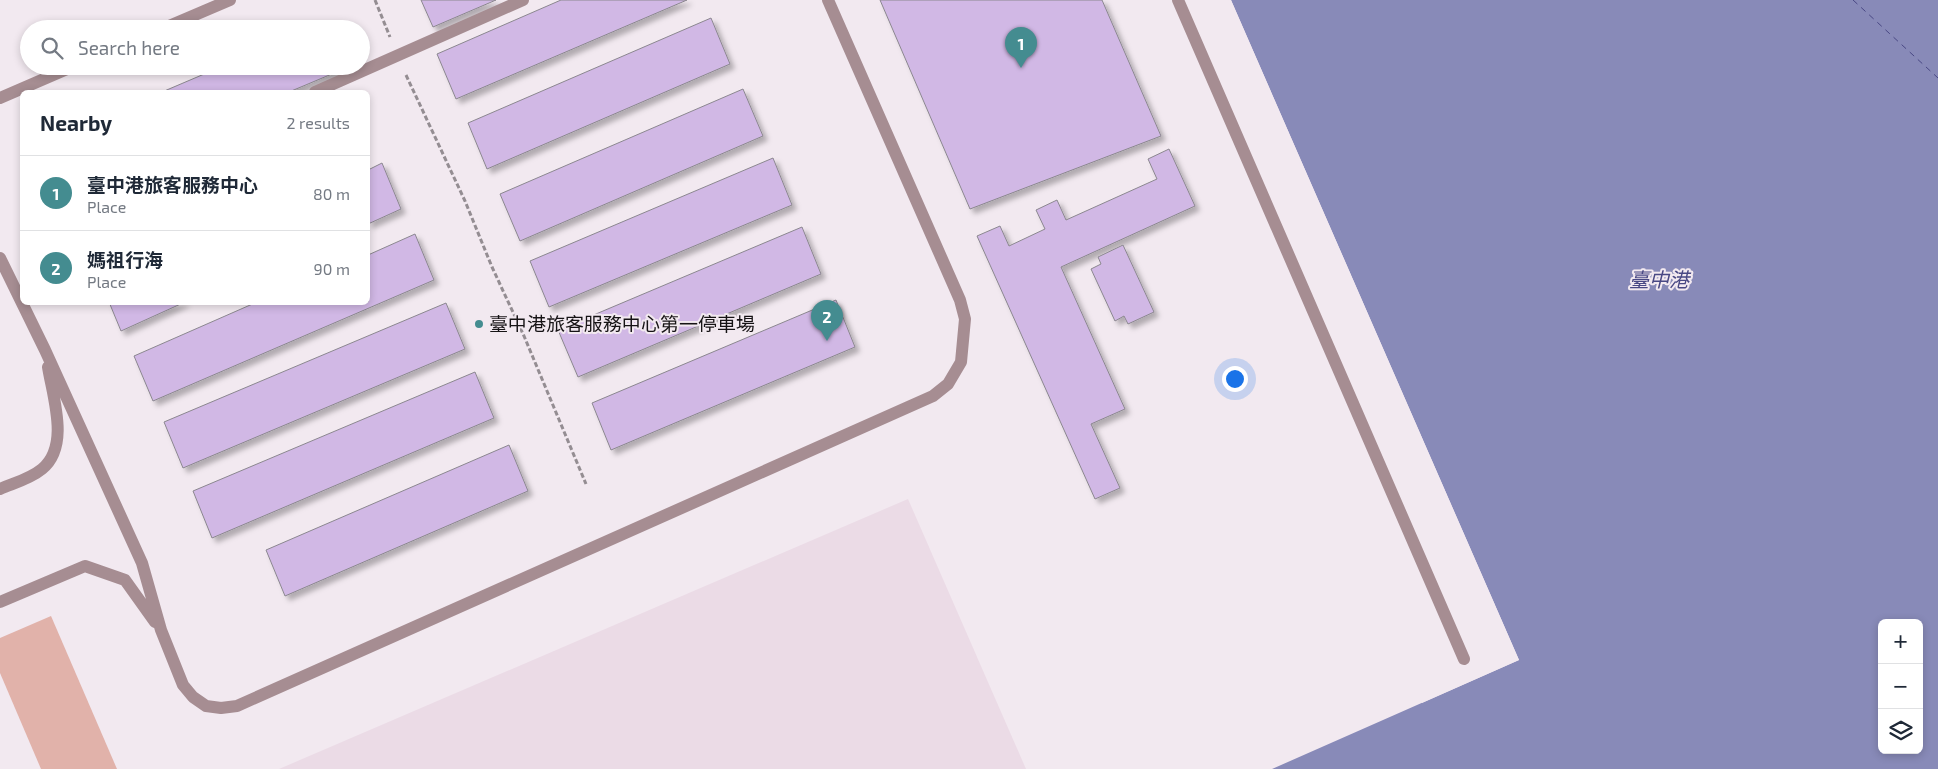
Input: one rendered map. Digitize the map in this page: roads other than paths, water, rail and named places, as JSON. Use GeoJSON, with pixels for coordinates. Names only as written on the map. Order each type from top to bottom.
{"type":"FeatureCollection","features":[{"type":"Feature","properties":{"kind":"lane"},"geometry":{"type":"LineString","coordinates":[[183,20],[230,0]]}},
{"type":"Feature","properties":{"kind":"lane"},"geometry":{"type":"LineString","coordinates":[[370,68],[523,0]]}},
{"type":"Feature","properties":{"kind":"lane"},"geometry":{"type":"LineString","coordinates":[[23,305],[142,563],[161,630],[182,685],[193,697],[206,706],[221,708],[237,706],[933,396],[948,384],[962,362],[965,319],[960,300],[828,0]]}},
{"type":"Feature","properties":{"kind":"lane"},"geometry":{"type":"LineString","coordinates":[[1178,0],[1464,659]]}},
{"type":"Feature","properties":{"kind":"lane"},"geometry":{"type":"LineString","coordinates":[[0,98],[53,75]]}},
{"type":"Feature","properties":{"kind":"lane"},"geometry":{"type":"LineString","coordinates":[[320,90],[354,75]]}},
{"type":"Feature","properties":{"kind":"lane"},"geometry":{"type":"LineString","coordinates":[[0,258],[20,299]]}},
{"type":"Feature","properties":{"kind":"lane"},"geometry":{"type":"LineString","coordinates":[[0,489],[34,475],[50,460],[56,448],[59,434],[45,350]]}},
{"type":"Feature","properties":{"kind":"lane"},"geometry":{"type":"LineString","coordinates":[[0,602],[86,566],[125,580],[161,630]]}},
{"type":"Feature","properties":{"kind":"water","name":"臺中港"},"geometry":{"type":"Polygon","coordinates":[[[1231,0],[1938,0],[1938,769],[1272,769],[1519,660],[1231,0]]]}},
{"type":"Feature","properties":{"kind":"place","name":"臺中港旅客服務中心"},"geometry":{"type":"Point","coordinates":[1021,68]}},
{"type":"Feature","properties":{"kind":"place","name":"臺中港旅客服務中心第一停車場"},"geometry":{"type":"Point","coordinates":[479,324]}},
{"type":"Feature","properties":{"kind":"place","name":"媽祖行海"},"geometry":{"type":"Point","coordinates":[827,341]}}]}
